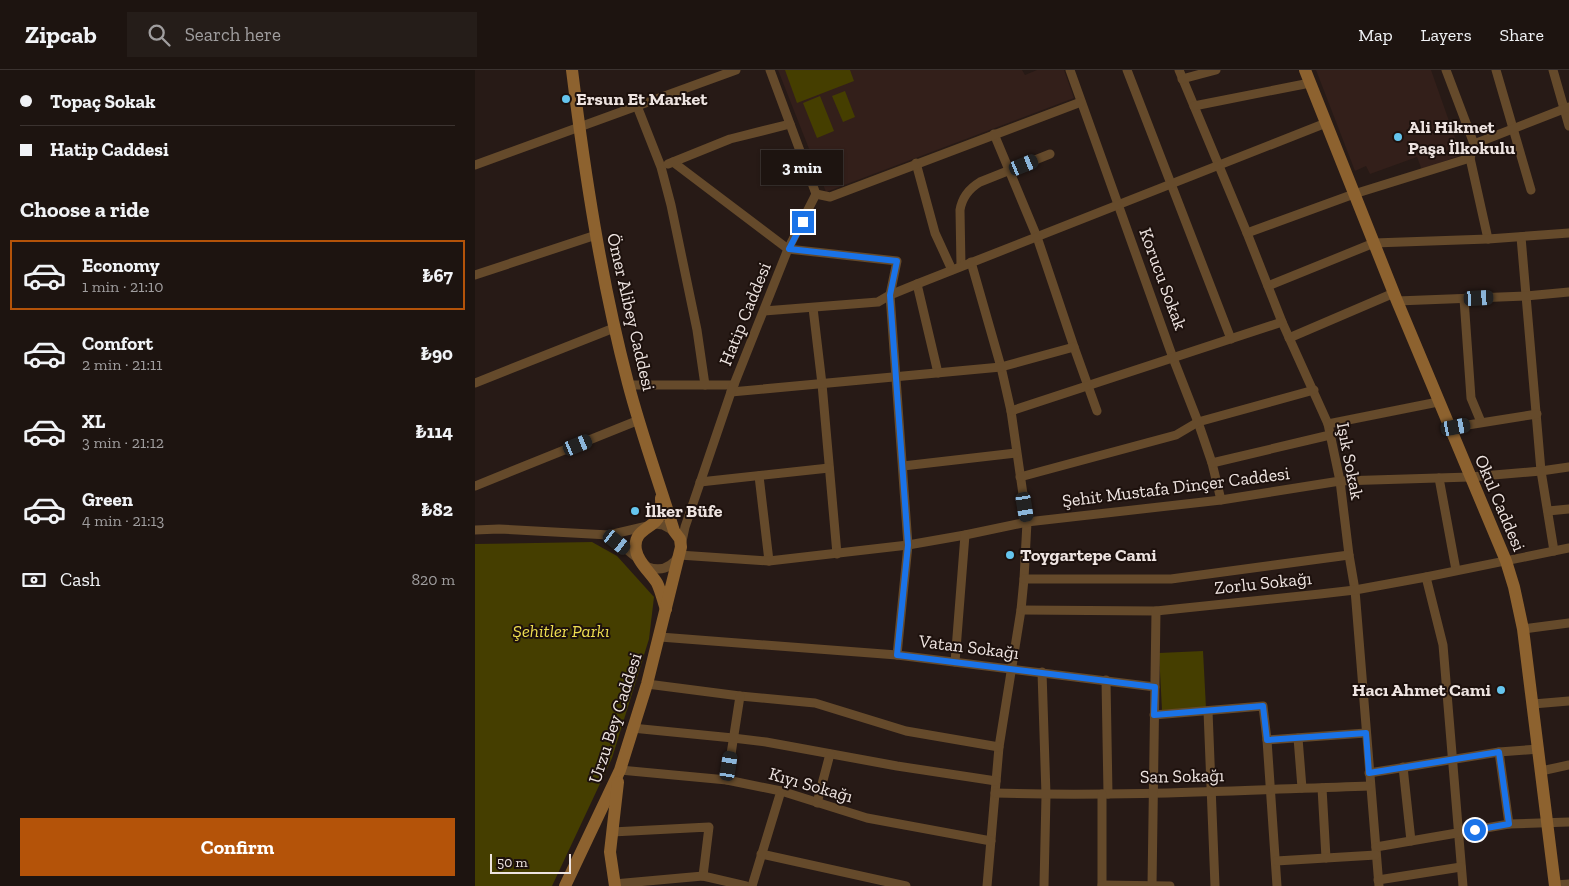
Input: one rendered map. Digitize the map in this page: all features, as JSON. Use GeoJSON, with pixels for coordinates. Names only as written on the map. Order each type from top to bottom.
{"type":"FeatureCollection","features":[{"type":"Feature","properties":{"kind":"main road","name":"Ömer Alibey Caddesi"},"geometry":{"type":"LineString","coordinates":[[572,70],[595,235],[615,328],[628,385],[674,531],[679,540],[680,551]]}},
{"type":"Feature","properties":{"kind":"main road","name":"Okul Caddesi"},"geometry":{"type":"LineString","coordinates":[[1305,70],[1395,297],[1506,561],[1514,587],[1523,629],[1555,885]]}},
{"type":"Feature","properties":{"kind":"main road"},"geometry":{"type":"LineString","coordinates":[[661,489],[661,513],[657,520],[638,536],[635,550],[637,557],[657,584],[666,609]]}},
{"type":"Feature","properties":{"kind":"main road","name":"Urzu Bey Caddesi"},"geometry":{"type":"LineString","coordinates":[[565,886],[620,770],[660,637],[680,551]]}},
{"type":"Feature","properties":{"kind":"main road"},"geometry":{"type":"LineString","coordinates":[[615,885],[610,852],[620,770]]}},
{"type":"Feature","properties":{"kind":"street"},"geometry":{"type":"LineString","coordinates":[[475,165],[736,70]]}},
{"type":"Feature","properties":{"kind":"street"},"geometry":{"type":"LineString","coordinates":[[770,70],[816,194],[829,197],[1081,102]]}},
{"type":"Feature","properties":{"kind":"street","name":"Korucu Sokak"},"geometry":{"type":"LineString","coordinates":[[1070,70],[1173,358],[1198,422],[1212,463],[1221,500]]}},
{"type":"Feature","properties":{"kind":"street"},"geometry":{"type":"LineString","coordinates":[[1127,70],[1231,339]]}},
{"type":"Feature","properties":{"kind":"street"},"geometry":{"type":"LineString","coordinates":[[1180,74],[1216,70]]}},
{"type":"Feature","properties":{"kind":"street"},"geometry":{"type":"LineString","coordinates":[[1446,70],[1474,144],[1470,158],[1488,239]]}},
{"type":"Feature","properties":{"kind":"street"},"geometry":{"type":"LineString","coordinates":[[1496,70],[1531,190]]}},
{"type":"Feature","properties":{"kind":"street"},"geometry":{"type":"LineString","coordinates":[[1553,70],[1567,108],[1569,126]]}},
{"type":"Feature","properties":{"kind":"street","name":"Işık Sokak"},"geometry":{"type":"LineString","coordinates":[[1180,74],[1282,322],[1328,424],[1339,481],[1355,590],[1379,883]]}},
{"type":"Feature","properties":{"kind":"street"},"geometry":{"type":"LineString","coordinates":[[1193,106],[1310,83]]}},
{"type":"Feature","properties":{"kind":"street"},"geometry":{"type":"LineString","coordinates":[[637,106],[661,167],[671,205],[697,330],[705,385]]}},
{"type":"Feature","properties":{"kind":"street"},"geometry":{"type":"LineString","coordinates":[[1474,144],[1567,108]]}},
{"type":"Feature","properties":{"kind":"street"},"geometry":{"type":"LineString","coordinates":[[764,311],[878,302],[890,295],[971,262],[1326,123]]}},
{"type":"Feature","properties":{"kind":"street"},"geometry":{"type":"LineString","coordinates":[[661,167],[730,139],[790,124]]}},
{"type":"Feature","properties":{"kind":"street"},"geometry":{"type":"LineString","coordinates":[[994,134],[1037,237],[1097,411]]}},
{"type":"Feature","properties":{"kind":"street"},"geometry":{"type":"LineString","coordinates":[[961,266],[960,215],[963,202],[970,190],[977,184],[1051,154]]}},
{"type":"Feature","properties":{"kind":"street"},"geometry":{"type":"LineString","coordinates":[[1247,233],[1354,194],[1470,158]]}},
{"type":"Feature","properties":{"kind":"street"},"geometry":{"type":"LineString","coordinates":[[673,162],[789,249],[897,261],[890,295],[908,545],[897,655]]}},
{"type":"Feature","properties":{"kind":"street"},"geometry":{"type":"LineString","coordinates":[[916,163],[935,233],[951,270]]}},
{"type":"Feature","properties":{"kind":"street","name":"Hatip Caddesi"},"geometry":{"type":"LineString","coordinates":[[680,551],[685,527],[733,388],[789,249],[816,194]]}},
{"type":"Feature","properties":{"kind":"street"},"geometry":{"type":"LineString","coordinates":[[1268,286],[1374,243],[1488,239],[1569,233]]}},
{"type":"Feature","properties":{"kind":"street"},"geometry":{"type":"LineString","coordinates":[[475,275],[595,235]]}},
{"type":"Feature","properties":{"kind":"street"},"geometry":{"type":"LineString","coordinates":[[1521,237],[1541,471],[1554,551]]}},
{"type":"Feature","properties":{"kind":"street"},"geometry":{"type":"LineString","coordinates":[[971,262],[1001,367],[1011,411],[1027,522],[1021,610],[999,747],[987,886]]}},
{"type":"Feature","properties":{"kind":"street"},"geometry":{"type":"LineString","coordinates":[[917,284],[938,373]]}},
{"type":"Feature","properties":{"kind":"street"},"geometry":{"type":"LineString","coordinates":[[1289,338],[1395,297],[1464,299],[1569,292]]}},
{"type":"Feature","properties":{"kind":"street"},"geometry":{"type":"LineString","coordinates":[[1464,299],[1471,398],[1481,422]]}},
{"type":"Feature","properties":{"kind":"street"},"geometry":{"type":"LineString","coordinates":[[813,308],[822,384],[837,554]]}},
{"type":"Feature","properties":{"kind":"street"},"geometry":{"type":"LineString","coordinates":[[1011,411],[1282,322]]}},
{"type":"Feature","properties":{"kind":"street"},"geometry":{"type":"LineString","coordinates":[[475,383],[615,328]]}},
{"type":"Feature","properties":{"kind":"street"},"geometry":{"type":"LineString","coordinates":[[628,385],[705,385],[733,388],[822,384],[1001,367],[1074,347]]}},
{"type":"Feature","properties":{"kind":"street"},"geometry":{"type":"LineString","coordinates":[[1020,477],[1176,435],[1198,422],[1314,390]]}},
{"type":"Feature","properties":{"kind":"street"},"geometry":{"type":"LineString","coordinates":[[1328,424],[1439,402]]}},
{"type":"Feature","properties":{"kind":"street"},"geometry":{"type":"LineString","coordinates":[[1449,428],[1537,414]]}},
{"type":"Feature","properties":{"kind":"street"},"geometry":{"type":"LineString","coordinates":[[475,486],[639,420]]}},
{"type":"Feature","properties":{"kind":"street"},"geometry":{"type":"LineString","coordinates":[[1212,463],[1330,435]]}},
{"type":"Feature","properties":{"kind":"street"},"geometry":{"type":"LineString","coordinates":[[903,466],[1017,453]]}},
{"type":"Feature","properties":{"kind":"street","name":"Şehit Mustafa Dinçer Caddesi"},"geometry":{"type":"LineString","coordinates":[[680,551],[769,561],[908,545],[965,536],[1027,522],[1221,500],[1339,481],[1470,477],[1569,467]]}},
{"type":"Feature","properties":{"kind":"street"},"geometry":{"type":"LineString","coordinates":[[700,482],[829,468]]}},
{"type":"Feature","properties":{"kind":"street"},"geometry":{"type":"LineString","coordinates":[[759,476],[769,561]]}},
{"type":"Feature","properties":{"kind":"street"},"geometry":{"type":"LineString","coordinates":[[1439,478],[1456,570]]}},
{"type":"Feature","properties":{"kind":"street"},"geometry":{"type":"LineString","coordinates":[[1548,512],[1569,509]]}},
{"type":"Feature","properties":{"kind":"street"},"geometry":{"type":"LineString","coordinates":[[475,530],[499,529],[609,535],[656,524],[663,525],[674,531]]}},
{"type":"Feature","properties":{"kind":"street"},"geometry":{"type":"LineString","coordinates":[[609,535],[647,567],[654,569],[662,569],[669,566],[675,561],[680,551]]}},
{"type":"Feature","properties":{"kind":"street"},"geometry":{"type":"LineString","coordinates":[[955,662],[965,536]]}},
{"type":"Feature","properties":{"kind":"street","name":"Zorlu Sokağı"},"geometry":{"type":"LineString","coordinates":[[1021,610],[1156,611],[1355,590],[1569,548]]}},
{"type":"Feature","properties":{"kind":"street"},"geometry":{"type":"LineString","coordinates":[[1024,579],[1171,579],[1349,555]]}},
{"type":"Feature","properties":{"kind":"street"},"geometry":{"type":"LineString","coordinates":[[1426,577],[1443,645],[1457,833],[1463,886]]}},
{"type":"Feature","properties":{"kind":"street"},"geometry":{"type":"LineString","coordinates":[[1152,886],[1156,611]]}},
{"type":"Feature","properties":{"kind":"street"},"geometry":{"type":"LineString","coordinates":[[1523,629],[1569,623]]}},
{"type":"Feature","properties":{"kind":"street","name":"Vatan Sokağı"},"geometry":{"type":"LineString","coordinates":[[660,637],[897,655],[1155,687]]}},
{"type":"Feature","properties":{"kind":"street"},"geometry":{"type":"LineString","coordinates":[[1042,672],[1046,795],[1044,886]]}},
{"type":"Feature","properties":{"kind":"street"},"geometry":{"type":"LineString","coordinates":[[1106,680],[1102,886],[1170,886]]}},
{"type":"Feature","properties":{"kind":"street"},"geometry":{"type":"LineString","coordinates":[[647,684],[815,703],[906,731],[999,747]]}},
{"type":"Feature","properties":{"kind":"street"},"geometry":{"type":"LineString","coordinates":[[727,780],[740,696]]}},
{"type":"Feature","properties":{"kind":"street"},"geometry":{"type":"LineString","coordinates":[[1533,704],[1569,701]]}},
{"type":"Feature","properties":{"kind":"street"},"geometry":{"type":"LineString","coordinates":[[1154,715],[1263,706],[1277,886]]}},
{"type":"Feature","properties":{"kind":"street"},"geometry":{"type":"LineString","coordinates":[[1208,711],[1215,886]]}},
{"type":"Feature","properties":{"kind":"street"},"geometry":{"type":"LineString","coordinates":[[632,728],[733,738],[996,781]]}},
{"type":"Feature","properties":{"kind":"street"},"geometry":{"type":"LineString","coordinates":[[1267,740],[1366,733]]}},
{"type":"Feature","properties":{"kind":"street"},"geometry":{"type":"LineString","coordinates":[[1298,738],[1302,788]]}},
{"type":"Feature","properties":{"kind":"street"},"geometry":{"type":"LineString","coordinates":[[1369,773],[1499,752],[1539,749]]}},
{"type":"Feature","properties":{"kind":"street"},"geometry":{"type":"LineString","coordinates":[[1499,752],[1509,824]]}},
{"type":"Feature","properties":{"kind":"street"},"geometry":{"type":"LineString","coordinates":[[817,803],[830,754]]}},
{"type":"Feature","properties":{"kind":"street"},"geometry":{"type":"LineString","coordinates":[[1541,771],[1569,765]]}},
{"type":"Feature","properties":{"kind":"street"},"geometry":{"type":"LineString","coordinates":[[1403,767],[1411,842]]}},
{"type":"Feature","properties":{"kind":"street","name":"Kıyı Sokağı"},"geometry":{"type":"LineString","coordinates":[[620,770],[727,780],[781,791],[867,818],[991,841]]}},
{"type":"Feature","properties":{"kind":"street","name":"San Sokağı"},"geometry":{"type":"LineString","coordinates":[[995,793],[1046,795],[1105,794],[1370,786]]}},
{"type":"Feature","properties":{"kind":"street"},"geometry":{"type":"LineString","coordinates":[[1322,788],[1326,858]]}},
{"type":"Feature","properties":{"kind":"street"},"geometry":{"type":"LineString","coordinates":[[752,886],[781,791]]}},
{"type":"Feature","properties":{"kind":"street"},"geometry":{"type":"LineString","coordinates":[[1276,861],[1326,858],[1376,851],[1411,842],[1509,824],[1569,822]]}},
{"type":"Feature","properties":{"kind":"street"},"geometry":{"type":"LineString","coordinates":[[612,832],[709,827],[703,876]]}},
{"type":"Feature","properties":{"kind":"street"},"geometry":{"type":"LineString","coordinates":[[761,854],[906,886]]}},
{"type":"Feature","properties":{"kind":"street"},"geometry":{"type":"LineString","coordinates":[[1379,883],[1461,867]]}},
{"type":"Feature","properties":{"kind":"street"},"geometry":{"type":"LineString","coordinates":[[615,885],[703,876],[746,886]]}},
{"type":"Feature","properties":{"kind":"street"},"geometry":{"type":"LineString","coordinates":[[1555,885],[1569,884]]}},
{"type":"Feature","properties":{"kind":"shaded area"},"geometry":{"type":"Polygon","coordinates":[[[778,70],[1022,70],[1025,75],[1037,70],[1064,70],[1074,98],[826,192],[778,70]]]}},
{"type":"Feature","properties":{"kind":"shaded area","name":"Ali Hikmet Paşa İlkokulu"},"geometry":{"type":"Polygon","coordinates":[[[1316,70],[1431,70],[1461,155],[1422,170],[1417,157],[1370,174],[1366,166],[1355,171],[1316,70]]]}},
{"type":"Feature","properties":{"kind":"green space"},"geometry":{"type":"Polygon","coordinates":[[[785,70],[850,70],[854,81],[797,103],[785,70]]]}},
{"type":"Feature","properties":{"kind":"green space"},"geometry":{"type":"Polygon","coordinates":[[[845,91],[855,117],[843,122],[832,96],[845,91]]]}},
{"type":"Feature","properties":{"kind":"green space"},"geometry":{"type":"Polygon","coordinates":[[[820,96],[834,131],[817,138],[803,103],[820,96]]]}},
{"type":"Feature","properties":{"kind":"green space","name":"Şehitler Parkı"},"geometry":{"type":"Polygon","coordinates":[[[592,542],[617,556],[654,597],[649,639],[612,758],[552,886],[475,886],[475,544],[592,542]]]}},
{"type":"Feature","properties":{"kind":"green space"},"geometry":{"type":"Polygon","coordinates":[[[1203,651],[1206,708],[1162,710],[1159,653],[1203,651]]]}},
{"type":"Feature","properties":{"kind":"place","name":"Ersun Et Market"},"geometry":{"type":"Point","coordinates":[566,99]}},
{"type":"Feature","properties":{"kind":"place","name":"Ali Hikmet Paşa İlkokulu"},"geometry":{"type":"Point","coordinates":[1398,137]}},
{"type":"Feature","properties":{"kind":"place","name":"İlker Büfe"},"geometry":{"type":"Point","coordinates":[635,511]}},
{"type":"Feature","properties":{"kind":"place","name":"Toygartepe Cami"},"geometry":{"type":"Point","coordinates":[1010,555]}},
{"type":"Feature","properties":{"kind":"place","name":"Hacı Ahmet Cami"},"geometry":{"type":"Point","coordinates":[1501,690]}},
{"type":"Feature","properties":{"kind":"route"},"geometry":{"type":"LineString","coordinates":[[803,222],[789,249],[897,261],[890,295],[908,545],[897,655],[1155,687],[1154,715],[1263,706],[1267,740],[1366,733],[1369,773],[1499,752],[1509,824],[1475,830]]}}]}
